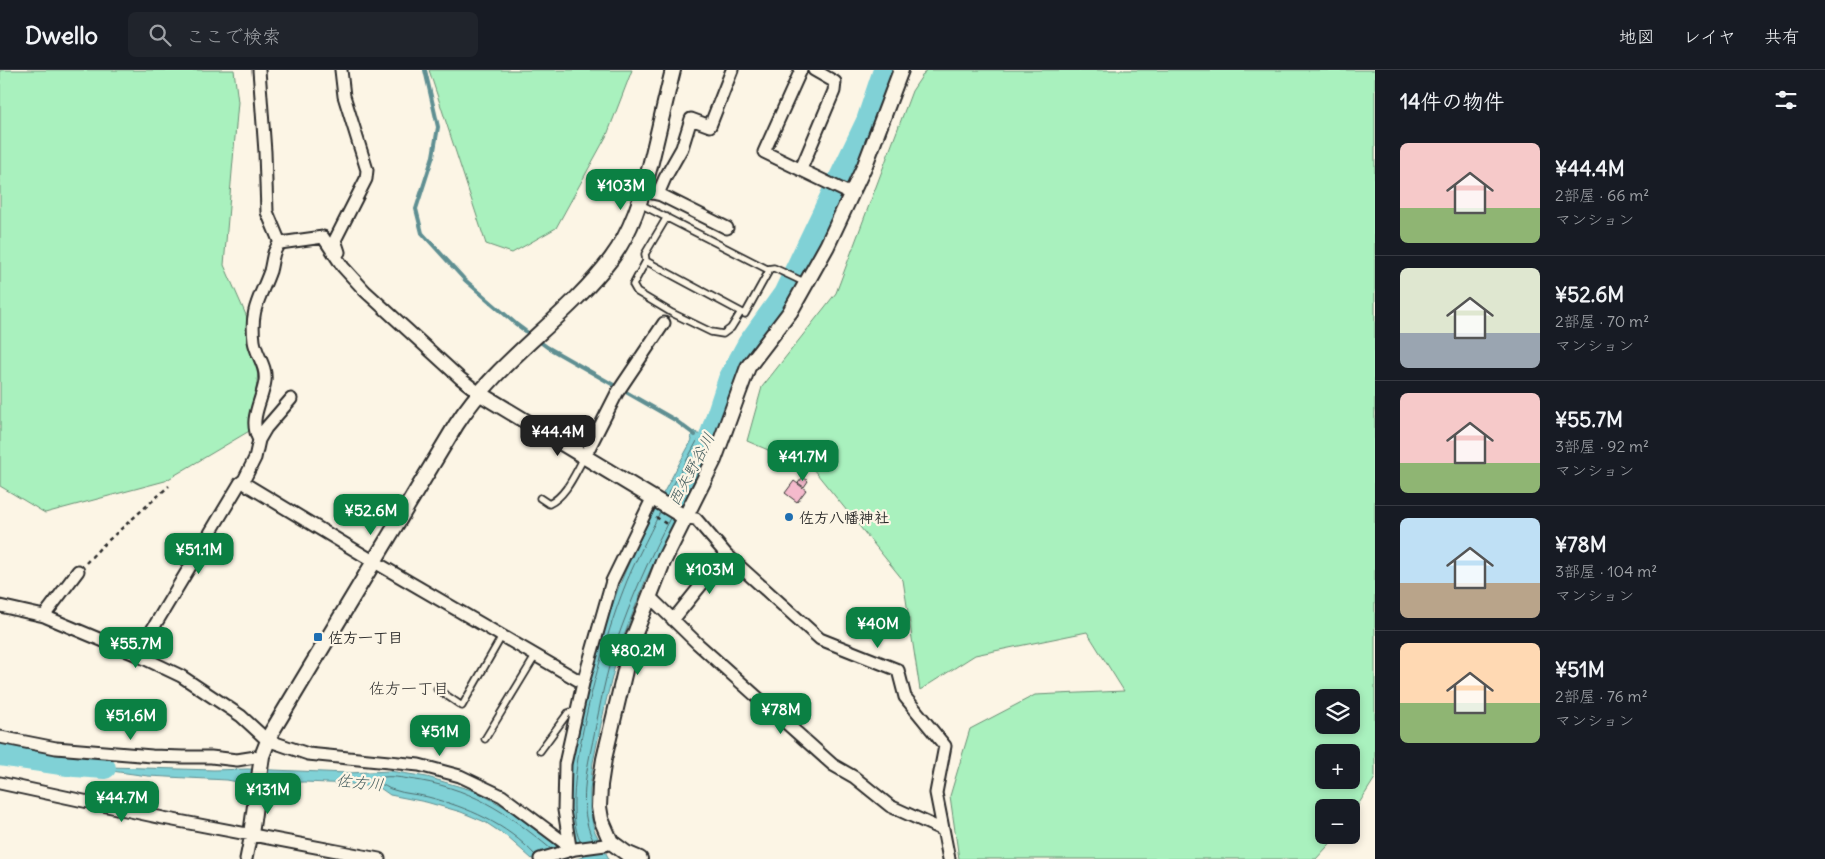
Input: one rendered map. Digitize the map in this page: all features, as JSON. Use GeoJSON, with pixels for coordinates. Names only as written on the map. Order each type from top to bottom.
{"type":"FeatureCollection","features":[{"type":"Feature","properties":{"kind":"street"},"geometry":{"type":"LineString","coordinates":[[259,70],[265,152],[266,212],[280,242]]}},
{"type":"Feature","properties":{"kind":"street"},"geometry":{"type":"LineString","coordinates":[[336,256],[339,252],[334,240],[366,179],[367,170],[344,96],[341,70]]}},
{"type":"Feature","properties":{"kind":"street"},"geometry":{"type":"LineString","coordinates":[[246,859],[262,758],[267,740],[465,411],[479,393],[591,282],[612,258],[628,231],[641,197],[673,70]]}},
{"type":"Feature","properties":{"kind":"street"},"geometry":{"type":"LineString","coordinates":[[658,194],[682,148],[691,119],[710,126],[732,70]]}},
{"type":"Feature","properties":{"kind":"street"},"geometry":{"type":"LineString","coordinates":[[801,70],[764,152],[848,192]]}},
{"type":"Feature","properties":{"kind":"street"},"geometry":{"type":"LineString","coordinates":[[801,168],[834,91],[834,82],[814,70]]}},
{"type":"Feature","properties":{"kind":"street"},"geometry":{"type":"LineString","coordinates":[[608,843],[601,820],[600,807],[604,759],[632,641],[663,562],[714,460],[748,367],[790,312],[804,282],[827,246],[848,192],[865,165],[901,70]]}},
{"type":"Feature","properties":{"kind":"street"},"geometry":{"type":"LineString","coordinates":[[641,197],[658,194],[727,228]]}},
{"type":"Feature","properties":{"kind":"street"},"geometry":{"type":"LineString","coordinates":[[259,440],[254,431],[256,412],[265,380],[263,366],[254,343],[253,316],[255,306],[270,270],[276,247],[280,242],[323,237],[364,291],[479,393],[686,518],[696,519],[726,554],[820,639],[898,670],[905,698],[945,746],[936,793],[949,859]]}},
{"type":"Feature","properties":{"kind":"street"},"geometry":{"type":"LineString","coordinates":[[585,456],[620,389],[664,323]]}},
{"type":"Feature","properties":{"kind":"street"},"geometry":{"type":"LineString","coordinates":[[137,655],[229,500],[244,480],[255,458],[259,440],[266,428],[290,399]]}},
{"type":"Feature","properties":{"kind":"street"},"geometry":{"type":"LineString","coordinates":[[244,480],[260,493],[373,561],[583,683]]}},
{"type":"Feature","properties":{"kind":"street"},"geometry":{"type":"LineString","coordinates":[[571,849],[564,810],[565,764],[583,683],[612,581],[653,497]]}},
{"type":"Feature","properties":{"kind":"street"},"geometry":{"type":"LineString","coordinates":[[674,620],[726,554]]}},
{"type":"Feature","properties":{"kind":"street"},"geometry":{"type":"LineString","coordinates":[[44,616],[78,571]]}},
{"type":"Feature","properties":{"kind":"street"},"geometry":{"type":"LineString","coordinates":[[650,597],[698,644],[833,765],[854,777],[890,806],[943,830]]}},
{"type":"Feature","properties":{"kind":"street"},"geometry":{"type":"LineString","coordinates":[[0,606],[44,616],[137,655],[193,683],[241,716],[267,740],[308,754],[419,765],[460,776],[502,796],[571,849]]}},
{"type":"Feature","properties":{"kind":"street"},"geometry":{"type":"LineString","coordinates":[[0,737],[56,748],[152,756],[183,758],[210,756],[237,760],[262,758]]}},
{"type":"Feature","properties":{"kind":"street"},"geometry":{"type":"LineString","coordinates":[[0,783],[163,818],[379,859]]}},
{"type":"Feature","properties":{"kind":"street"},"geometry":{"type":"LineString","coordinates":[[540,859],[571,849],[608,843],[640,859]]}},
{"type":"Feature","properties":{"kind":"lane"},"geometry":{"type":"LineString","coordinates":[[641,197],[666,216],[766,269],[774,268],[804,282]]}},
{"type":"Feature","properties":{"kind":"lane"},"geometry":{"type":"LineString","coordinates":[[666,216],[645,254],[646,261],[632,285],[637,292],[672,313],[711,332],[723,334],[731,328],[742,312]]}},
{"type":"Feature","properties":{"kind":"lane"},"geometry":{"type":"LineString","coordinates":[[646,261],[746,314],[770,268]]}},
{"type":"Feature","properties":{"kind":"lane"},"geometry":{"type":"LineString","coordinates":[[664,323],[672,313]]}},
{"type":"Feature","properties":{"kind":"lane"},"geometry":{"type":"LineString","coordinates":[[540,498],[549,504],[557,500],[585,456]]}},
{"type":"Feature","properties":{"kind":"lane"},"geometry":{"type":"LineString","coordinates":[[437,690],[462,706],[502,636]]}},
{"type":"Feature","properties":{"kind":"lane"},"geometry":{"type":"LineString","coordinates":[[485,739],[536,656]]}},
{"type":"Feature","properties":{"kind":"lane"},"geometry":{"type":"LineString","coordinates":[[540,751],[568,713],[577,710]]}},
{"type":"Feature","properties":{"kind":"path"},"geometry":{"type":"LineString","coordinates":[[78,571],[102,546],[169,486]]}},
{"type":"Feature","properties":{"kind":"path"},"geometry":{"type":"LineString","coordinates":[[646,512],[679,532]]}},
{"type":"Feature","properties":{"kind":"green space"},"geometry":{"type":"Polygon","coordinates":[[[0,70],[234,70],[238,102],[224,265],[261,349],[251,430],[165,481],[45,513],[0,486],[0,70]]]}},
{"type":"Feature","properties":{"kind":"green space"},"geometry":{"type":"Polygon","coordinates":[[[429,70],[632,70],[607,135],[556,228],[512,253],[486,244],[429,70]]]}},
{"type":"Feature","properties":{"kind":"green space"},"geometry":{"type":"Polygon","coordinates":[[[926,70],[1375,70],[1375,778],[1360,802],[1360,799],[1315,799],[1315,844],[1330,844],[1316,859],[959,859],[950,796],[970,729],[1035,695],[1124,691],[1087,632],[975,655],[920,690],[903,580],[813,469],[747,441],[762,387],[836,293],[912,91],[926,70]]]}},
{"type":"Feature","properties":{"kind":"water"},"geometry":{"type":"Polygon","coordinates":[[[714,413],[721,414],[712,443],[646,579],[620,646],[606,701],[593,762],[590,810],[594,830],[609,859],[576,859],[583,857],[575,842],[570,825],[568,795],[575,749],[592,671],[602,638],[618,589],[643,532],[692,440],[691,437],[694,431],[700,435],[707,433],[714,413]]]}},
{"type":"Feature","properties":{"kind":"water"},"geometry":{"type":"Polygon","coordinates":[[[75,766],[348,773],[390,771],[427,777],[475,791],[505,807],[554,844],[569,859],[532,859],[506,836],[485,822],[461,812],[426,802],[390,795],[380,788],[351,784],[305,782],[243,783],[227,780],[148,776],[75,766]]]}},
{"type":"Feature","properties":{"kind":"building"},"geometry":{"type":"Polygon","coordinates":[[[803,477],[808,481],[804,487],[798,483],[803,477]]]}},
{"type":"Feature","properties":{"kind":"building"},"geometry":{"type":"Polygon","coordinates":[[[794,481],[806,490],[797,502],[785,493],[794,481]]]}},
{"type":"Feature","properties":{"kind":"waterway"},"geometry":{"type":"LineString","coordinates":[[425,70],[438,127],[433,156],[416,209],[422,233],[465,280],[516,324],[547,347],[675,420],[695,435]]}},
{"type":"Feature","properties":{"kind":"waterway","name":"西矢野谷川"},"geometry":{"type":"LineString","coordinates":[[708,443],[729,379],[748,344],[784,294],[867,121],[884,70]]}},
{"type":"Feature","properties":{"kind":"waterway","name":"佐方川"},"geometry":{"type":"LineString","coordinates":[[0,755],[75,766],[105,768]]}},
{"type":"Feature","properties":{"kind":"place","name":"佐方八幡神社"},"geometry":{"type":"Point","coordinates":[789,517]}},
{"type":"Feature","properties":{"kind":"place","name":"佐方一丁目"},"geometry":{"type":"Point","coordinates":[318,637]}},
{"type":"Feature","properties":{"kind":"district","name":"佐方一丁目"},"geometry":{"type":"Point","coordinates":[409,688]}}]}
